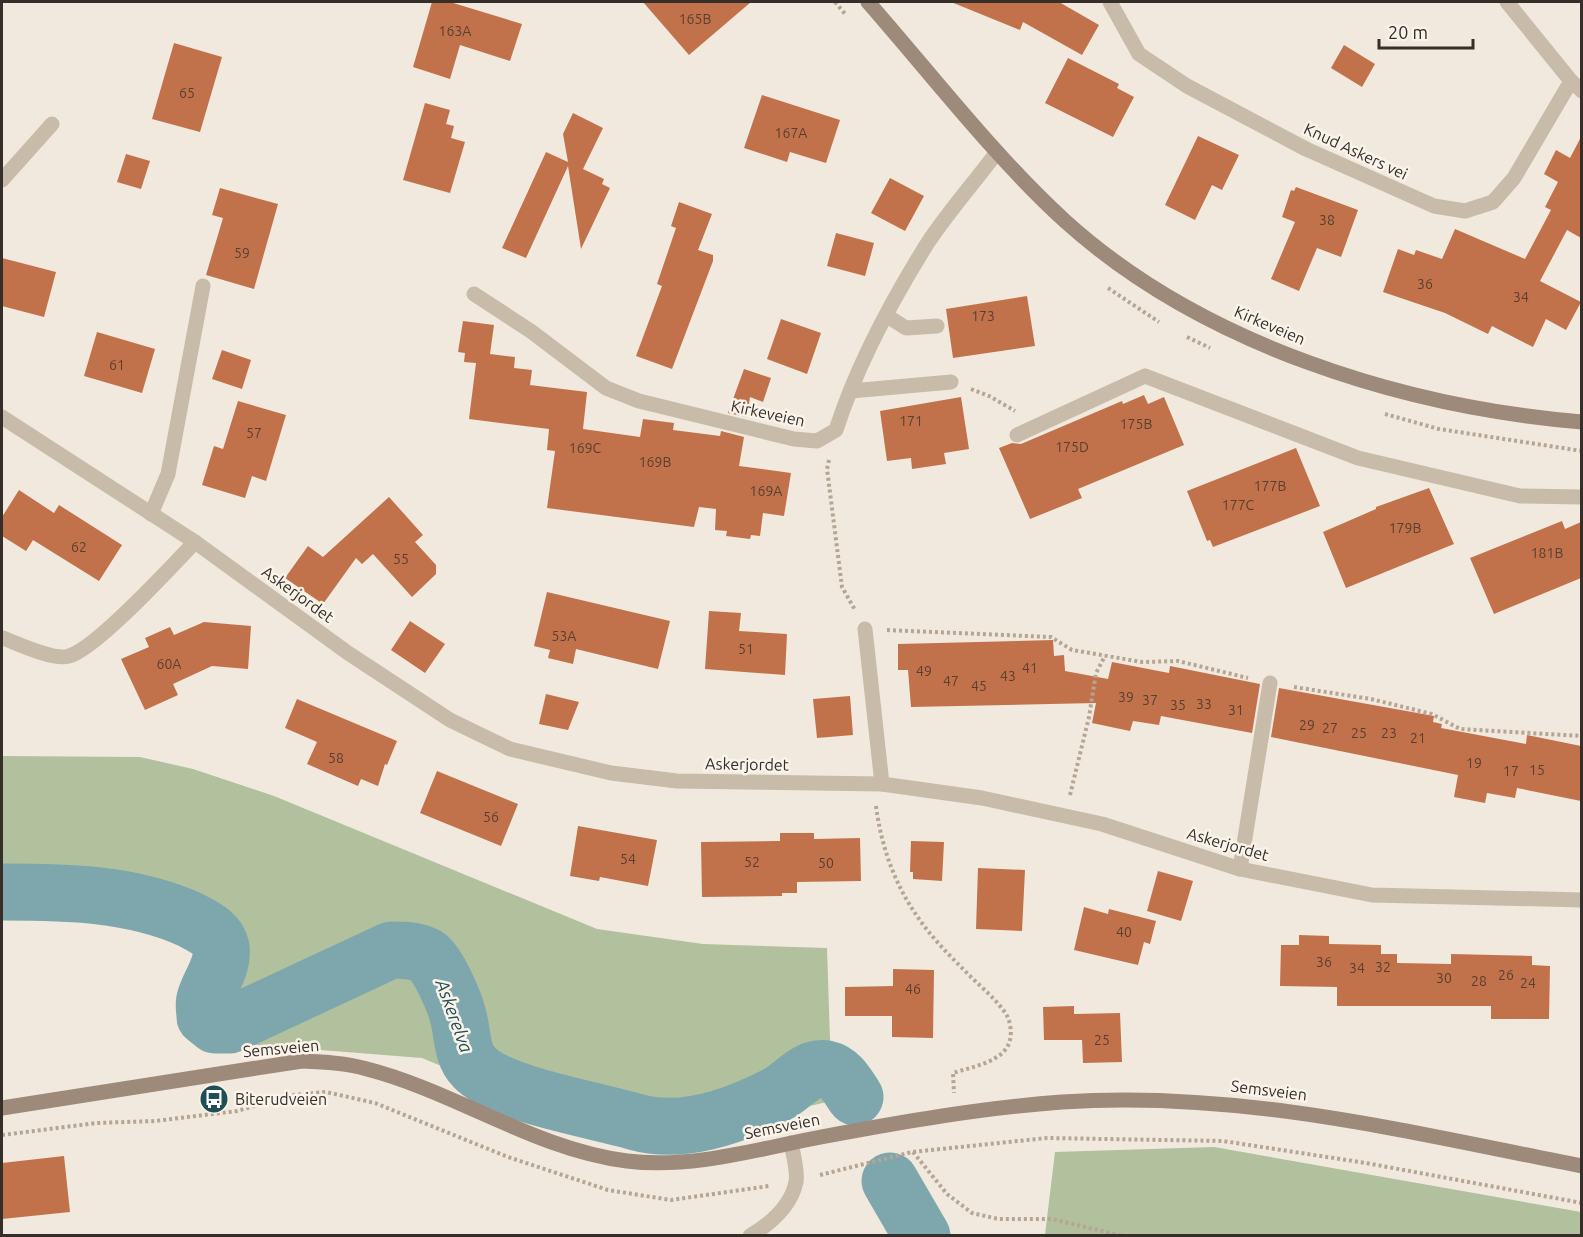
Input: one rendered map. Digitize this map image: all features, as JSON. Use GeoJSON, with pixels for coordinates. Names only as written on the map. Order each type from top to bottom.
{"type":"FeatureCollection","features":[{"type":"Feature","properties":{"kind":"main road","name":"Kirkeveien"},"geometry":{"type":"LineString","coordinates":[[868,2],[997,152],[1065,221],[1112,259],[1177,300],[1277,350],[1399,391],[1503,414],[1581,422]]}},
{"type":"Feature","properties":{"kind":"main road","name":"Semsveien"},"geometry":{"type":"LineString","coordinates":[[2,1108],[302,1061],[335,1063],[368,1069],[510,1127],[584,1151],[627,1161],[685,1163],[955,1112],[1064,1102],[1199,1101],[1308,1112],[1581,1166]]}},
{"type":"Feature","properties":{"kind":"street","name":"Knud Askers vei"},"geometry":{"type":"LineString","coordinates":[[1110,2],[1139,54],[1187,86],[1306,149],[1434,206],[1465,211],[1493,202],[1514,178],[1576,86],[1507,2]]}},
{"type":"Feature","properties":{"kind":"street"},"geometry":{"type":"LineString","coordinates":[[2,180],[52,124]]}},
{"type":"Feature","properties":{"kind":"street"},"geometry":{"type":"LineString","coordinates":[[836,430],[851,392],[887,316],[928,243],[997,152]]}},
{"type":"Feature","properties":{"kind":"street"},"geometry":{"type":"LineString","coordinates":[[151,514],[168,474],[203,285]]}},
{"type":"Feature","properties":{"kind":"street","name":"Kirkeveien"},"geometry":{"type":"LineString","coordinates":[[474,294],[532,332],[606,388],[639,401],[794,439],[817,441],[836,430]]}},
{"type":"Feature","properties":{"kind":"street"},"geometry":{"type":"LineString","coordinates":[[887,316],[906,328],[937,326]]}},
{"type":"Feature","properties":{"kind":"street"},"geometry":{"type":"LineString","coordinates":[[1017,435],[1144,376],[1358,458],[1520,496],[1581,497]]}},
{"type":"Feature","properties":{"kind":"street"},"geometry":{"type":"LineString","coordinates":[[851,392],[951,382]]}},
{"type":"Feature","properties":{"kind":"street","name":"Askerjordet"},"geometry":{"type":"LineString","coordinates":[[2,417],[195,542],[348,653],[431,708],[450,720],[510,748],[611,773],[677,781],[878,784],[982,798],[1102,824],[1240,869],[1371,896],[1581,900]]}},
{"type":"Feature","properties":{"kind":"street"},"geometry":{"type":"LineString","coordinates":[[3,638],[58,657],[69,656],[101,634],[195,542]]}},
{"type":"Feature","properties":{"kind":"street"},"geometry":{"type":"LineString","coordinates":[[865,629],[878,784]]}},
{"type":"Feature","properties":{"kind":"street"},"geometry":{"type":"LineString","coordinates":[[1240,869],[1270,683]]}},
{"type":"Feature","properties":{"kind":"street"},"geometry":{"type":"LineString","coordinates":[[750,1236],[780,1213],[797,1181],[791,1143]]}},
{"type":"Feature","properties":{"kind":"path"},"geometry":{"type":"LineString","coordinates":[[951,382],[990,396],[1039,425]]}},
{"type":"Feature","properties":{"kind":"path"},"geometry":{"type":"LineString","coordinates":[[836,430],[827,469],[842,587],[865,629],[1051,637],[1072,650],[1142,662],[1178,661],[1270,683],[1391,704],[1432,714],[1460,729],[1581,736]]}},
{"type":"Feature","properties":{"kind":"path"},"geometry":{"type":"LineString","coordinates":[[1066,816],[1089,717],[1096,673],[1105,656]]}},
{"type":"Feature","properties":{"kind":"path"},"geometry":{"type":"LineString","coordinates":[[878,784],[879,829],[902,891],[917,916],[951,958],[1007,1015],[1011,1030],[1010,1041],[1005,1051],[991,1060],[953,1073],[960,1147]]}},
{"type":"Feature","properties":{"kind":"path"},"geometry":{"type":"LineString","coordinates":[[912,1152],[947,1194],[972,1213],[998,1220],[1052,1219],[1123,1236]]}},
{"type":"Feature","properties":{"kind":"green space"},"geometry":{"type":"Polygon","coordinates":[[[2,756],[140,757],[193,769],[274,796],[597,929],[703,944],[827,948],[832,1101],[678,1135],[564,1117],[422,1058],[219,1042],[207,1021],[204,1008],[208,990],[217,972],[222,954],[220,945],[208,928],[185,916],[155,906],[121,900],[52,893],[2,892],[2,756]]]}},
{"type":"Feature","properties":{"kind":"green space"},"geometry":{"type":"Polygon","coordinates":[[[1214,1147],[1581,1212],[1581,1235],[1045,1235],[1055,1152],[1214,1147]]]}},
{"type":"Feature","properties":{"kind":"building"},"geometry":{"type":"Polygon","coordinates":[[[432,2],[450,2],[522,24],[510,61],[460,45],[450,79],[413,67],[432,2]]]}},
{"type":"Feature","properties":{"kind":"building"},"geometry":{"type":"Polygon","coordinates":[[[643,2],[751,2],[689,55],[643,2]]]}},
{"type":"Feature","properties":{"kind":"building"},"geometry":{"type":"Polygon","coordinates":[[[951,2],[1059,2],[1099,25],[1082,55],[1023,22],[1020,30],[951,2]]]}},
{"type":"Feature","properties":{"kind":"building"},"geometry":{"type":"Polygon","coordinates":[[[174,43],[222,57],[200,132],[152,119],[174,43]]]}},
{"type":"Feature","properties":{"kind":"building"},"geometry":{"type":"Polygon","coordinates":[[[1344,45],[1375,64],[1362,87],[1331,68],[1344,45]]]}},
{"type":"Feature","properties":{"kind":"building"},"geometry":{"type":"Polygon","coordinates":[[[1068,58],[1119,84],[1117,88],[1134,97],[1113,137],[1045,103],[1068,58]]]}},
{"type":"Feature","properties":{"kind":"building"},"geometry":{"type":"Polygon","coordinates":[[[762,95],[840,120],[826,163],[790,152],[787,162],[744,148],[762,95]]]}},
{"type":"Feature","properties":{"kind":"building"},"geometry":{"type":"Polygon","coordinates":[[[425,103],[450,110],[446,124],[454,126],[451,138],[465,142],[450,193],[403,180],[425,103]]]}},
{"type":"Feature","properties":{"kind":"building"},"geometry":{"type":"Polygon","coordinates":[[[573,113],[603,128],[583,169],[604,179],[602,184],[610,188],[581,249],[568,166],[526,258],[502,248],[546,152],[568,162],[563,134],[573,113]]]}},
{"type":"Feature","properties":{"kind":"building"},"geometry":{"type":"Polygon","coordinates":[[[1198,136],[1239,155],[1222,190],[1212,185],[1195,220],[1165,205],[1198,136]]]}},
{"type":"Feature","properties":{"kind":"building"},"geometry":{"type":"Polygon","coordinates":[[[1581,137],[1581,238],[1567,230],[1540,281],[1581,302],[1566,330],[1546,319],[1533,347],[1492,326],[1488,334],[1445,313],[1383,292],[1398,249],[1414,255],[1416,250],[1442,259],[1455,229],[1525,259],[1551,210],[1545,207],[1558,182],[1544,174],[1556,150],[1570,158],[1581,137]]]}},
{"type":"Feature","properties":{"kind":"building"},"geometry":{"type":"Polygon","coordinates":[[[126,154],[150,161],[141,189],[117,182],[126,154]]]}},
{"type":"Feature","properties":{"kind":"building"},"geometry":{"type":"Polygon","coordinates":[[[890,178],[924,196],[905,231],[871,213],[890,178]]]}},
{"type":"Feature","properties":{"kind":"building"},"geometry":{"type":"Polygon","coordinates":[[[1296,187],[1358,210],[1341,257],[1317,248],[1299,291],[1271,279],[1295,222],[1282,217],[1291,190],[1294,191],[1296,187]]]}},
{"type":"Feature","properties":{"kind":"building"},"geometry":{"type":"Polygon","coordinates":[[[220,188],[278,204],[254,289],[206,275],[223,218],[212,215],[220,188]]]}},
{"type":"Feature","properties":{"kind":"building"},"geometry":{"type":"Polygon","coordinates":[[[679,202],[712,214],[698,250],[713,255],[713,261],[672,369],[636,356],[662,286],[657,284],[676,228],[671,226],[679,202]]]}},
{"type":"Feature","properties":{"kind":"building"},"geometry":{"type":"Polygon","coordinates":[[[836,233],[874,243],[865,276],[827,266],[836,233]]]}},
{"type":"Feature","properties":{"kind":"building"},"geometry":{"type":"Polygon","coordinates":[[[2,258],[56,272],[44,317],[2,306],[2,258]]]}},
{"type":"Feature","properties":{"kind":"building"},"geometry":{"type":"Polygon","coordinates":[[[1027,296],[1035,346],[953,358],[946,309],[1027,296]]]}},
{"type":"Feature","properties":{"kind":"building"},"geometry":{"type":"Polygon","coordinates":[[[781,319],[821,333],[807,374],[767,359],[781,319]]]}},
{"type":"Feature","properties":{"kind":"building"},"geometry":{"type":"Polygon","coordinates":[[[463,321],[494,325],[490,354],[515,357],[514,368],[532,370],[530,385],[587,392],[583,429],[640,437],[643,419],[674,423],[673,430],[720,436],[721,431],[744,437],[739,466],[791,473],[784,516],[763,513],[760,536],[751,535],[750,539],[726,536],[727,531],[715,530],[716,509],[699,507],[694,527],[547,508],[555,451],[547,450],[549,429],[469,419],[476,363],[464,362],[465,353],[458,352],[463,321]]]}},
{"type":"Feature","properties":{"kind":"building"},"geometry":{"type":"Polygon","coordinates":[[[97,332],[155,349],[142,393],[84,376],[97,332]]]}},
{"type":"Feature","properties":{"kind":"building"},"geometry":{"type":"Polygon","coordinates":[[[222,350],[251,360],[242,389],[212,379],[222,350]]]}},
{"type":"Feature","properties":{"kind":"building"},"geometry":{"type":"Polygon","coordinates":[[[744,369],[771,378],[763,402],[750,397],[747,417],[728,413],[744,369]]]}},
{"type":"Feature","properties":{"kind":"building"},"geometry":{"type":"Polygon","coordinates":[[[1144,395],[1148,404],[1164,397],[1184,445],[1078,489],[1082,498],[1030,519],[999,448],[1012,443],[1021,444],[1122,401],[1123,404],[1144,395]]]}},
{"type":"Feature","properties":{"kind":"building"},"geometry":{"type":"Polygon","coordinates":[[[961,397],[969,449],[944,453],[946,464],[912,469],[911,458],[887,461],[880,411],[961,397]]]}},
{"type":"Feature","properties":{"kind":"building"},"geometry":{"type":"Polygon","coordinates":[[[238,401],[286,415],[266,481],[252,476],[245,498],[202,485],[214,446],[223,449],[238,401]]]}},
{"type":"Feature","properties":{"kind":"building"},"geometry":{"type":"Polygon","coordinates":[[[1296,448],[1320,506],[1213,547],[1210,540],[1207,541],[1187,491],[1296,448]]]}},
{"type":"Feature","properties":{"kind":"building"},"geometry":{"type":"Polygon","coordinates":[[[1429,488],[1454,544],[1346,588],[1323,532],[1376,509],[1376,507],[1429,488]]]}},
{"type":"Feature","properties":{"kind":"building"},"geometry":{"type":"Polygon","coordinates":[[[19,490],[54,513],[59,505],[122,545],[99,581],[33,540],[26,551],[2,536],[2,517],[19,490]]]}},
{"type":"Feature","properties":{"kind":"building"},"geometry":{"type":"Polygon","coordinates":[[[389,497],[423,535],[415,542],[436,565],[436,574],[412,597],[373,554],[362,564],[356,558],[323,604],[285,578],[308,546],[323,557],[389,497]]]}},
{"type":"Feature","properties":{"kind":"building"},"geometry":{"type":"Polygon","coordinates":[[[1562,521],[1565,529],[1581,522],[1581,578],[1494,614],[1470,558],[1562,521]]]}},
{"type":"Feature","properties":{"kind":"building"},"geometry":{"type":"Polygon","coordinates":[[[547,592],[670,621],[658,669],[576,649],[573,664],[548,658],[550,650],[534,646],[547,592]]]}},
{"type":"Feature","properties":{"kind":"building"},"geometry":{"type":"Polygon","coordinates":[[[709,611],[741,613],[739,631],[787,634],[785,675],[705,669],[709,611]]]}},
{"type":"Feature","properties":{"kind":"building"},"geometry":{"type":"Polygon","coordinates":[[[410,621],[445,644],[425,673],[391,650],[410,621]]]}},
{"type":"Feature","properties":{"kind":"building"},"geometry":{"type":"Polygon","coordinates":[[[204,622],[251,626],[248,669],[212,666],[173,684],[178,695],[145,710],[121,659],[149,647],[145,638],[170,627],[174,635],[204,622]]]}},
{"type":"Feature","properties":{"kind":"building"},"geometry":{"type":"Polygon","coordinates":[[[1053,640],[1054,656],[1064,655],[1065,671],[1108,679],[1112,662],[1169,673],[1170,666],[1260,684],[1252,733],[1161,716],[1159,725],[1133,721],[1130,731],[1092,723],[1096,703],[911,707],[908,670],[898,670],[898,644],[1053,640]]]}},
{"type":"Feature","properties":{"kind":"building"},"geometry":{"type":"Polygon","coordinates":[[[1279,688],[1434,716],[1433,722],[1442,724],[1441,728],[1526,744],[1527,735],[1581,746],[1581,801],[1517,788],[1515,798],[1487,793],[1485,803],[1454,797],[1458,775],[1271,737],[1279,688]]]}},
{"type":"Feature","properties":{"kind":"building"},"geometry":{"type":"Polygon","coordinates":[[[546,694],[579,702],[568,730],[539,724],[546,694]]]}},
{"type":"Feature","properties":{"kind":"building"},"geometry":{"type":"Polygon","coordinates":[[[850,696],[853,735],[817,738],[813,699],[850,696]]]}},
{"type":"Feature","properties":{"kind":"building"},"geometry":{"type":"Polygon","coordinates":[[[297,699],[397,741],[387,765],[385,764],[378,786],[361,779],[358,786],[307,764],[317,742],[285,728],[297,699]]]}},
{"type":"Feature","properties":{"kind":"building"},"geometry":{"type":"Polygon","coordinates":[[[437,771],[518,804],[501,846],[420,813],[437,771]]]}},
{"type":"Feature","properties":{"kind":"building"},"geometry":{"type":"Polygon","coordinates":[[[578,826],[657,840],[648,886],[600,877],[599,881],[570,876],[578,826]]]}},
{"type":"Feature","properties":{"kind":"building"},"geometry":{"type":"Polygon","coordinates":[[[780,833],[814,833],[814,839],[860,838],[861,881],[797,882],[797,893],[782,893],[782,896],[702,897],[701,842],[780,841],[780,833]]]}},
{"type":"Feature","properties":{"kind":"building"},"geometry":{"type":"Polygon","coordinates":[[[911,841],[944,842],[942,881],[913,879],[913,872],[910,872],[911,841]]]}},
{"type":"Feature","properties":{"kind":"building"},"geometry":{"type":"Polygon","coordinates":[[[978,868],[1025,870],[1022,931],[976,929],[978,868]]]}},
{"type":"Feature","properties":{"kind":"building"},"geometry":{"type":"Polygon","coordinates":[[[1158,871],[1193,881],[1181,921],[1147,911],[1158,871]]]}},
{"type":"Feature","properties":{"kind":"building"},"geometry":{"type":"Polygon","coordinates":[[[1084,907],[1108,914],[1109,909],[1156,921],[1150,944],[1144,942],[1138,965],[1074,950],[1084,907]]]}},
{"type":"Feature","properties":{"kind":"building"},"geometry":{"type":"Polygon","coordinates":[[[1299,935],[1329,936],[1329,944],[1381,945],[1381,954],[1397,954],[1397,963],[1451,964],[1451,954],[1532,956],[1532,965],[1550,966],[1549,1019],[1491,1019],[1491,1006],[1337,1006],[1337,987],[1280,986],[1281,945],[1299,945],[1299,935]]]}},
{"type":"Feature","properties":{"kind":"building"},"geometry":{"type":"Polygon","coordinates":[[[893,969],[934,970],[933,1038],[892,1037],[892,1016],[845,1016],[845,987],[893,986],[893,969]]]}},
{"type":"Feature","properties":{"kind":"building"},"geometry":{"type":"Polygon","coordinates":[[[1074,1006],[1074,1014],[1120,1013],[1122,1062],[1083,1063],[1082,1040],[1044,1040],[1043,1007],[1074,1006]]]}},
{"type":"Feature","properties":{"kind":"building"},"geometry":{"type":"Polygon","coordinates":[[[64,1156],[70,1212],[2,1219],[2,1163],[64,1156]]]}},
{"type":"Feature","properties":{"kind":"waterway","name":"Askerelva"},"geometry":{"type":"LineString","coordinates":[[2,892],[74,894],[122,899],[169,911],[205,927],[217,938],[221,947],[219,967],[204,1003],[205,1017],[215,1025],[230,1025],[391,950],[410,951],[427,956],[441,975],[456,1010],[467,1056],[474,1067],[487,1077],[526,1094],[636,1122],[672,1126],[708,1121],[743,1110],[776,1095],[806,1073],[819,1069],[827,1069],[836,1073],[844,1080],[855,1097]]}},
{"type":"Feature","properties":{"kind":"waterway","name":"Askerelva"},"geometry":{"type":"LineString","coordinates":[[890,1181],[922,1236]]}},
{"type":"Feature","properties":{"kind":"place","name":"Biterudveien"},"geometry":{"type":"Point","coordinates":[214,1099]}}]}
